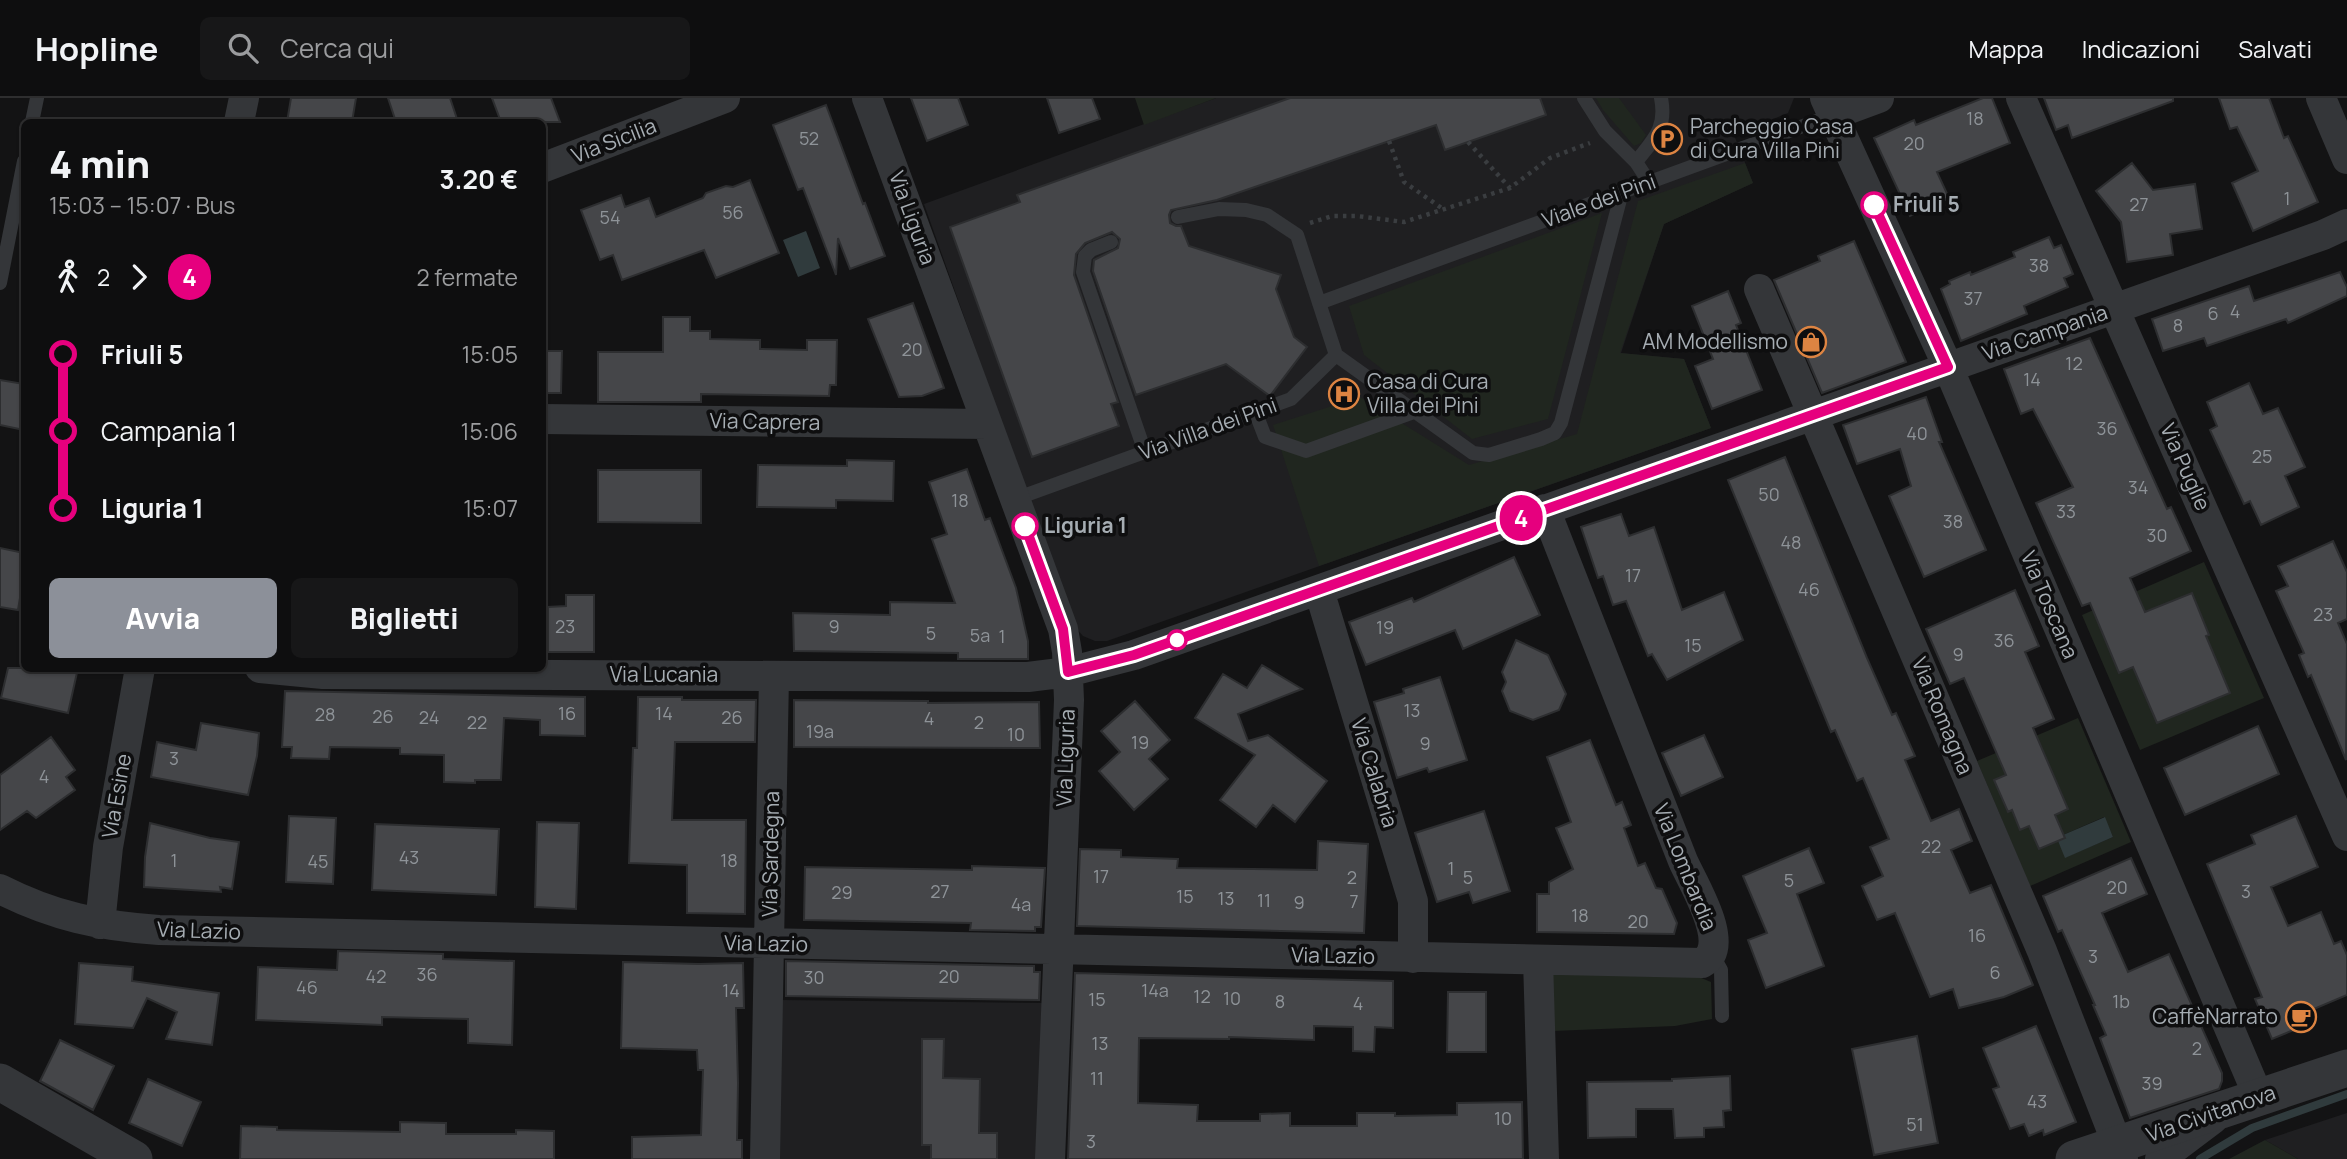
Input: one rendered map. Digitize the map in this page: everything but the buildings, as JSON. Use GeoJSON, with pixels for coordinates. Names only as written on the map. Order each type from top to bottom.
{"type":"FeatureCollection","features":[{"type":"Feature","properties":{"kind":"street"},"geometry":{"type":"LineString","coordinates":[[240,119],[244,98]]}},
{"type":"Feature","properties":{"kind":"street","name":"Via Sicilia"},"geometry":{"type":"LineString","coordinates":[[546,166],[682,106],[725,98]]}},
{"type":"Feature","properties":{"kind":"street","name":"Via Liguria"},"geometry":{"type":"LineString","coordinates":[[867,98],[1063,629],[1068,672],[1050,1159]]}},
{"type":"Feature","properties":{"kind":"street","name":"Viale dei Pini"},"geometry":{"type":"LineString","coordinates":[[1829,106],[1879,98]]}},
{"type":"Feature","properties":{"kind":"street","name":"Via Puglie"},"geometry":{"type":"LineString","coordinates":[[2021,98],[2347,836]]}},
{"type":"Feature","properties":{"kind":"street"},"geometry":{"type":"LineString","coordinates":[[2321,98],[2347,159]]}},
{"type":"Feature","properties":{"kind":"street","name":"Via Toscana"},"geometry":{"type":"LineString","coordinates":[[1829,106],[1948,367],[2259,1098]]}},
{"type":"Feature","properties":{"kind":"street","name":"Via Campania"},"geometry":{"type":"LineString","coordinates":[[1068,672],[1134,655],[2323,235],[2347,224]]}},
{"type":"Feature","properties":{"kind":"street","name":"Via Romagna"},"geometry":{"type":"LineString","coordinates":[[1759,289],[2042,951],[2120,1152]]}},
{"type":"Feature","properties":{"kind":"street","name":"Via Caprera"},"geometry":{"type":"LineString","coordinates":[[546,419],[987,424]]}},
{"type":"Feature","properties":{"kind":"street","name":"Via Lombardia"},"geometry":{"type":"LineString","coordinates":[[1538,960],[1695,963],[1708,959],[1712,954],[1714,940],[1709,917],[1683,861],[1545,509]]}},
{"type":"Feature","properties":{"kind":"street","name":"Via Calabria"},"geometry":{"type":"LineString","coordinates":[[1319,590],[1413,901],[1413,958]]}},
{"type":"Feature","properties":{"kind":"street","name":"Via Esine"},"geometry":{"type":"LineString","coordinates":[[100,924],[107,847],[139,672]]}},
{"type":"Feature","properties":{"kind":"street","name":"Via Lucania"},"geometry":{"type":"LineString","coordinates":[[302,672],[1028,677],[1068,672]]}},
{"type":"Feature","properties":{"kind":"street","name":"Via Sardegna"},"geometry":{"type":"LineString","coordinates":[[765,1159],[774,676]]}},
{"type":"Feature","properties":{"kind":"street","name":"Via Lazio"},"geometry":{"type":"LineString","coordinates":[[0,888],[30,904],[60,915],[100,924],[183,931],[1538,960]]}},
{"type":"Feature","properties":{"kind":"street"},"geometry":{"type":"LineString","coordinates":[[1538,960],[1544,1159]]}},
{"type":"Feature","properties":{"kind":"street","name":"Via Civitanova"},"geometry":{"type":"LineString","coordinates":[[2074,1159],[2120,1152],[2156,1151],[2225,1110],[2347,1068]]}},
{"type":"Feature","properties":{"kind":"street"},"geometry":{"type":"LineString","coordinates":[[0,1082],[134,1159]]}},
{"type":"Feature","properties":{"kind":"lane"},"geometry":{"type":"LineString","coordinates":[[33,119],[37,98]]}},
{"type":"Feature","properties":{"kind":"lane"},"geometry":{"type":"LineString","coordinates":[[1584,98],[1615,143],[1636,162],[1649,182]]}},
{"type":"Feature","properties":{"kind":"lane"},"geometry":{"type":"LineString","coordinates":[[1636,162],[1660,129],[1665,115],[1661,98]]}},
{"type":"Feature","properties":{"kind":"lane","name":"Viale dei Pini"},"geometry":{"type":"LineString","coordinates":[[1319,303],[1649,182],[1829,106]]}},
{"type":"Feature","properties":{"kind":"lane"},"geometry":{"type":"LineString","coordinates":[[0,283],[21,176]]}},
{"type":"Feature","properties":{"kind":"lane"},"geometry":{"type":"LineString","coordinates":[[1178,217],[1219,209],[1246,209],[1267,215],[1297,235],[1336,355],[1473,453],[1489,455],[1555,433],[1561,423],[1622,192]]}},
{"type":"Feature","properties":{"kind":"lane"},"geometry":{"type":"LineString","coordinates":[[1111,242],[1091,250],[1085,256],[1083,272],[1145,452]]}},
{"type":"Feature","properties":{"kind":"lane","name":"Via Villa dei Pini"},"geometry":{"type":"LineString","coordinates":[[1015,499],[1291,399],[1336,355]]}},
{"type":"Feature","properties":{"kind":"lane"},"geometry":{"type":"LineString","coordinates":[[1255,411],[1265,437],[1306,451],[1414,412]]}},
{"type":"Feature","properties":{"kind":"lane"},"geometry":{"type":"LineString","coordinates":[[1712,954],[1721,970],[1722,1016]]}},
{"type":"Feature","properties":{"kind":"path"},"geometry":{"type":"LineString","coordinates":[[1388,141],[1404,182],[1444,209]]}},
{"type":"Feature","properties":{"kind":"path"},"geometry":{"type":"LineString","coordinates":[[1468,142],[1510,188]]}},
{"type":"Feature","properties":{"kind":"path"},"geometry":{"type":"LineString","coordinates":[[1297,235],[1317,219],[1332,216],[1404,222],[1510,188],[1550,158],[1566,151],[1593,143],[1615,143]]}},
{"type":"Feature","properties":{"kind":"shaded area"},"geometry":{"type":"Polygon","coordinates":[[[1135,98],[1216,98],[1144,125],[1135,98]]]}},
{"type":"Feature","properties":{"kind":"shaded area","name":"Casa di Cura Villa dei Pini"},"geometry":{"type":"Polygon","coordinates":[[[1216,98],[1794,98],[1788,113],[1734,135],[1753,183],[1664,224],[1621,353],[1684,359],[1711,428],[1107,641],[1095,641],[1083,636],[1074,626],[924,204],[1216,98]]]}},
{"type":"Feature","properties":{"kind":"shaded area"},"geometry":{"type":"Polygon","coordinates":[[[1596,98],[1619,98],[1646,135],[1641,143],[1634,146],[1596,98]]]}},
{"type":"Feature","properties":{"kind":"shaded area"},"geometry":{"type":"Polygon","coordinates":[[[1745,163],[1753,183],[1664,224],[1620,353],[1684,359],[1711,428],[1319,566],[1273,425],[1360,397],[1469,465],[1577,434],[1638,201],[1745,163]]]}},
{"type":"Feature","properties":{"kind":"shaded area"},"geometry":{"type":"Polygon","coordinates":[[[1602,213],[1548,419],[1472,439],[1364,355],[1349,306],[1602,213]]]}},
{"type":"Feature","properties":{"kind":"shaded area"},"geometry":{"type":"Polygon","coordinates":[[[806,231],[820,268],[798,277],[783,240],[806,231]]]}},
{"type":"Feature","properties":{"kind":"shaded area"},"geometry":{"type":"Polygon","coordinates":[[[2204,562],[2264,698],[2140,750],[2082,615],[2204,562]],[[2191,593],[2142,663],[2140,682],[2157,723],[2230,693],[2196,641],[2209,635],[2191,593]]]}},
{"type":"Feature","properties":{"kind":"shaded area"},"geometry":{"type":"Polygon","coordinates":[[[2078,718],[2131,842],[2030,886],[1977,761],[2078,718]],[[2045,758],[1994,780],[2007,811],[2012,810],[2020,829],[2045,758]],[[2104,817],[2063,835],[2032,832],[2039,849],[2058,841],[2066,857],[2113,837],[2104,817]]]}},
{"type":"Feature","properties":{"kind":"shaded area"},"geometry":{"type":"Polygon","coordinates":[[[2105,817],[2113,837],[2065,858],[2058,841],[2065,838],[2063,835],[2105,817]]]}},
{"type":"Feature","properties":{"kind":"shaded area"},"geometry":{"type":"Polygon","coordinates":[[[1551,973],[1694,975],[1711,982],[1712,1019],[1675,1026],[1553,1031],[1551,973]]]}},
{"type":"Feature","properties":{"kind":"shaded area"},"geometry":{"type":"Polygon","coordinates":[[[781,1000],[1043,1003],[1038,1159],[778,1159],[781,1000]]]}},
{"type":"Feature","properties":{"kind":"shaded area"},"geometry":{"type":"Polygon","coordinates":[[[2347,1113],[2347,1159],[2298,1159],[2265,1140],[2347,1113]]]}},
{"type":"Feature","properties":{"kind":"shaded area"},"geometry":{"type":"Polygon","coordinates":[[[2265,1140],[2298,1159],[2229,1159],[2265,1140]]]}},
{"type":"Feature","properties":{"kind":"waterway"},"geometry":{"type":"LineString","coordinates":[[2200,1159],[2252,1128],[2347,1094]]}},
{"type":"Feature","properties":{"kind":"bus line","name":"4"},"geometry":{"type":"LineString","coordinates":[[1025,526],[1063,629],[1068,672],[1134,655],[1948,367],[1874,205]]}},
{"type":"Feature","properties":{"kind":"place","name":"Parcheggio Casa di Cura Villa Pini"},"geometry":{"type":"Point","coordinates":[1667,139]}},
{"type":"Feature","properties":{"kind":"place","name":"Friuli 5"},"geometry":{"type":"Point","coordinates":[1874,205]}},
{"type":"Feature","properties":{"kind":"place","name":"AM Modellismo"},"geometry":{"type":"Point","coordinates":[1811,342]}},
{"type":"Feature","properties":{"kind":"place","name":"Casa di Cura Villa dei Pini"},"geometry":{"type":"Point","coordinates":[1344,394]}},
{"type":"Feature","properties":{"kind":"place","name":"Liguria 1"},"geometry":{"type":"Point","coordinates":[1025,526]}},
{"type":"Feature","properties":{"kind":"place","name":"CaffèNarrato"},"geometry":{"type":"Point","coordinates":[2301,1017]}}]}
